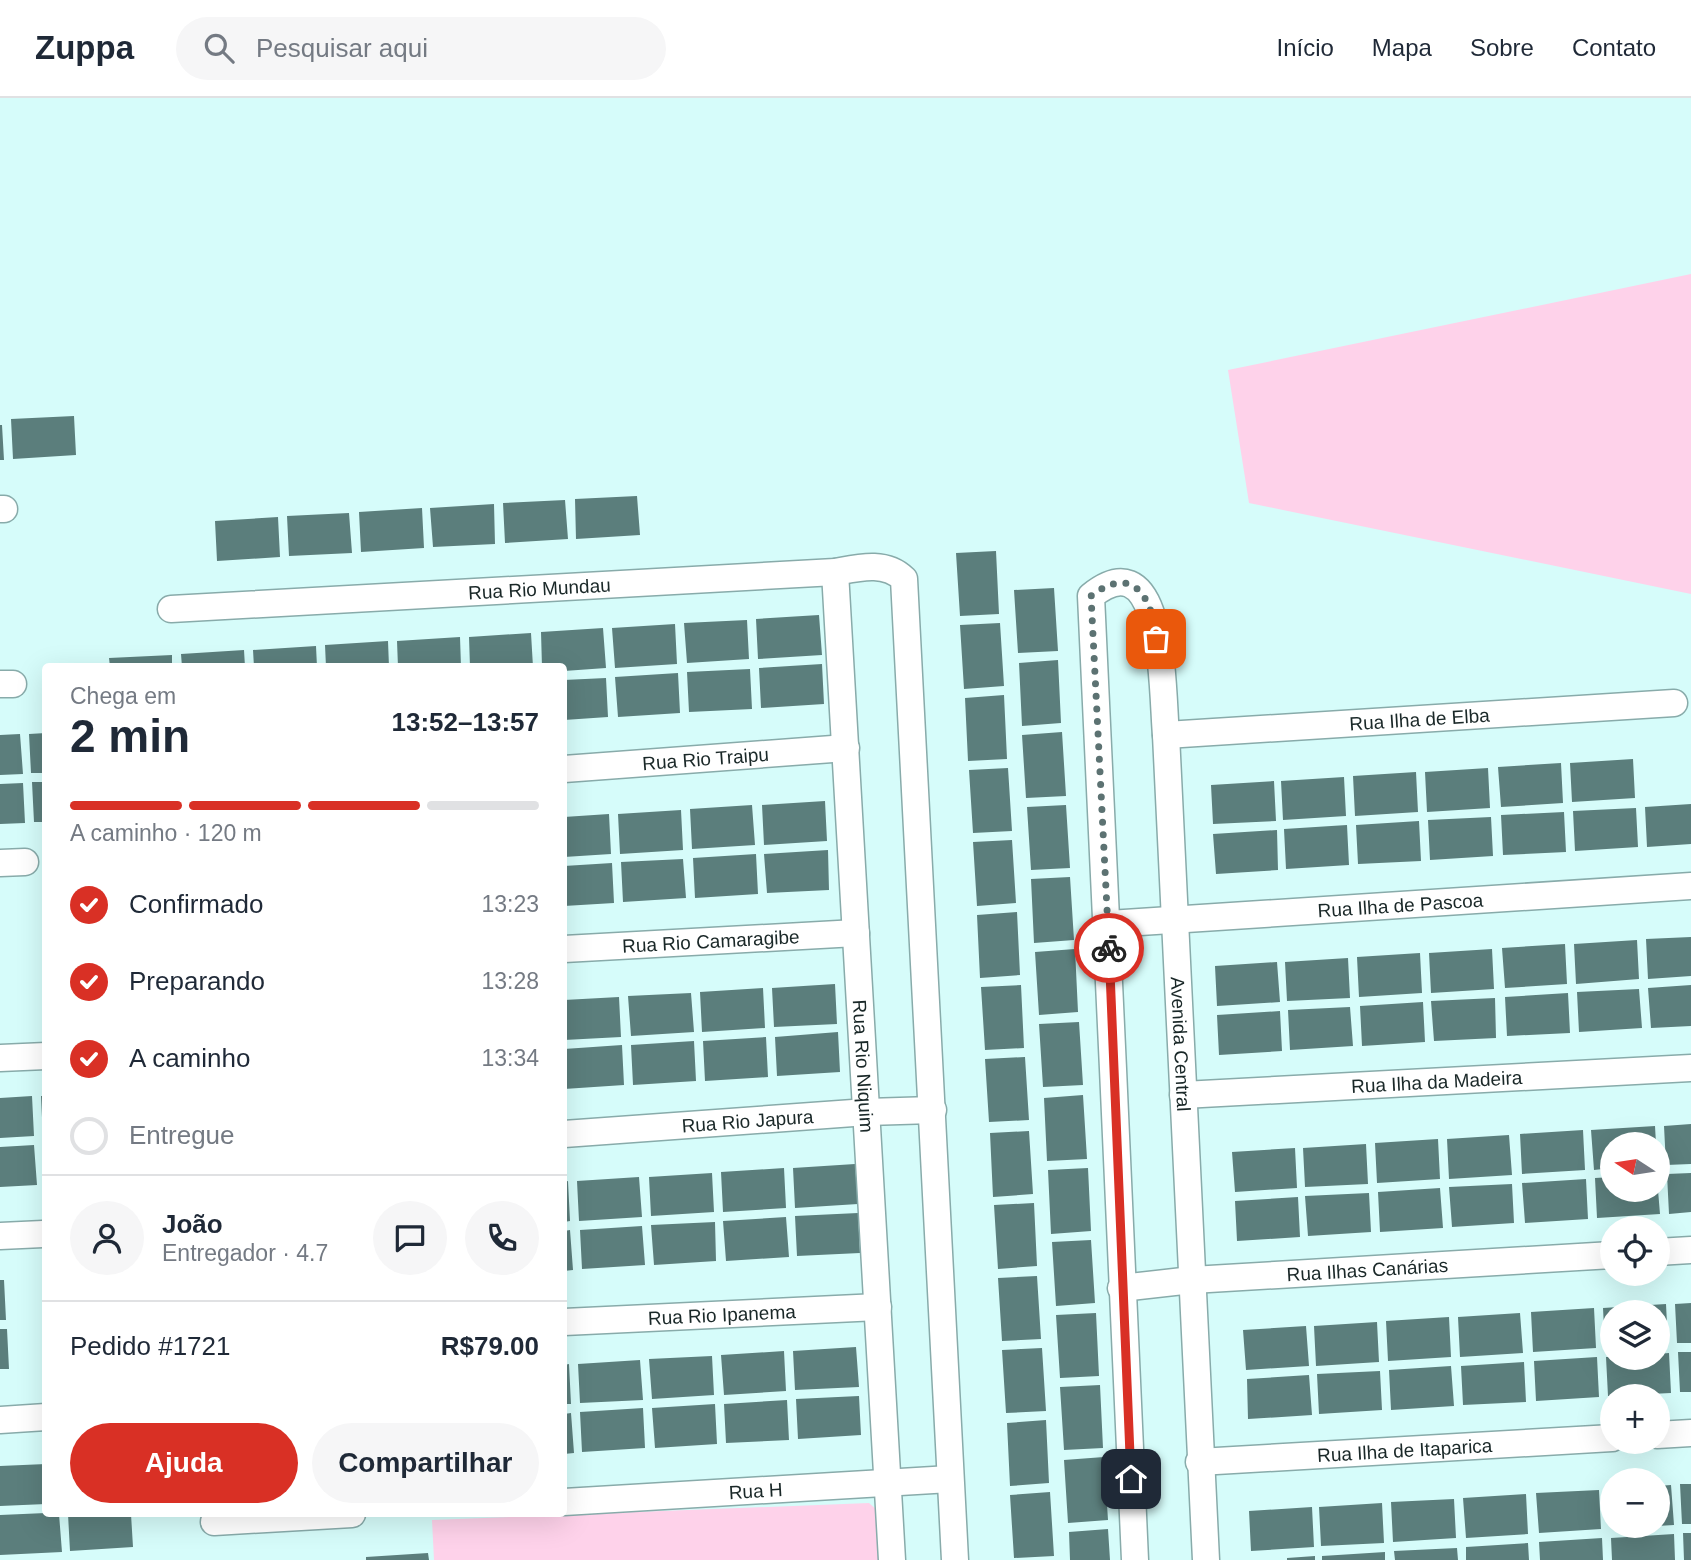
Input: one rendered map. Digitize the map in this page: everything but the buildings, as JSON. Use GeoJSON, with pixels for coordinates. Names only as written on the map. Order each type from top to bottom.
{"type":"FeatureCollection","features":[{"type":"Feature","properties":{"kind":"street","name":"Rua Rio Mundau"},"geometry":{"type":"LineString","coordinates":[[171,609],[835,572],[870,566],[897,573],[904,579],[933,1111]]}},
{"type":"Feature","properties":{"kind":"street","name":"Rua Rio Niquim"},"geometry":{"type":"LineString","coordinates":[[835,572],[892,1560]]}},
{"type":"Feature","properties":{"kind":"street","name":"Avenida Central"},"geometry":{"type":"LineString","coordinates":[[1109,924],[1091,596],[1106,584],[1125,583],[1139,589],[1154,615],[1166,734],[1199,1462],[1206,1560]]}},
{"type":"Feature","properties":{"kind":"street","name":"Rua Ilha de Elba"},"geometry":{"type":"LineString","coordinates":[[1166,734],[1674,703]]}},
{"type":"Feature","properties":{"kind":"street","name":"Rua Rio Traipu"},"geometry":{"type":"LineString","coordinates":[[567,769],[846,748]]}},
{"type":"Feature","properties":{"kind":"street","name":"Rua Ilha de Pascoa"},"geometry":{"type":"LineString","coordinates":[[1109,924],[1691,887]]}},
{"type":"Feature","properties":{"kind":"street"},"geometry":{"type":"LineString","coordinates":[[1109,924],[1121,1288],[1135,1560]]}},
{"type":"Feature","properties":{"kind":"street","name":"Rua Rio Camaragibe"},"geometry":{"type":"LineString","coordinates":[[567,949],[856,933]]}},
{"type":"Feature","properties":{"kind":"street"},"geometry":{"type":"LineString","coordinates":[[0,1058],[42,1056]]}},
{"type":"Feature","properties":{"kind":"street","name":"Rua Ilha da Madeira"},"geometry":{"type":"LineString","coordinates":[[1183,1095],[1691,1068]]}},
{"type":"Feature","properties":{"kind":"street","name":"Rua Rio Japura"},"geometry":{"type":"LineString","coordinates":[[567,1133],[867,1112],[933,1111]]}},
{"type":"Feature","properties":{"kind":"street"},"geometry":{"type":"LineString","coordinates":[[933,1111],[955,1560]]}},
{"type":"Feature","properties":{"kind":"street"},"geometry":{"type":"LineString","coordinates":[[0,1236],[42,1234]]}},
{"type":"Feature","properties":{"kind":"street"},"geometry":{"type":"LineString","coordinates":[[1670,1251],[1691,1250]]}},
{"type":"Feature","properties":{"kind":"street","name":"Rua Ilhas Canárias"},"geometry":{"type":"LineString","coordinates":[[1121,1288],[1192,1280],[1600,1256]]}},
{"type":"Feature","properties":{"kind":"street","name":"Rua Rio Ipanema"},"geometry":{"type":"LineString","coordinates":[[567,1322],[878,1307]]}},
{"type":"Feature","properties":{"kind":"street"},"geometry":{"type":"LineString","coordinates":[[0,1420],[42,1417]]}},
{"type":"Feature","properties":{"kind":"street"},"geometry":{"type":"LineString","coordinates":[[1670,1434],[1691,1433]]}},
{"type":"Feature","properties":{"kind":"street","name":"Rua Ilha de Itaparica"},"geometry":{"type":"LineString","coordinates":[[1199,1462],[1600,1439]]}},
{"type":"Feature","properties":{"kind":"street","name":"Rua H"},"geometry":{"type":"LineString","coordinates":[[567,1502],[950,1479]]}},
{"type":"Feature","properties":{"kind":"street"},"geometry":{"type":"LineString","coordinates":[[214,1522],[300,1517]]}},
{"type":"Feature","properties":{"kind":"shaded area"},"geometry":{"type":"Polygon","coordinates":[[[1691,274],[1691,594],[1249,503],[1228,370],[1691,274]]]}},
{"type":"Feature","properties":{"kind":"shaded area"},"geometry":{"type":"Polygon","coordinates":[[[869,1503],[877,1510],[878,1560],[434,1560],[432,1520],[567,1517],[567,1515],[869,1503]]]}},
{"type":"Feature","properties":{"kind":"way so far"},"geometry":{"type":"LineString","coordinates":[[1109,948],[1091,596],[1106,584],[1125,583],[1139,589],[1154,615],[1156,639]]}},
{"type":"Feature","properties":{"kind":"route"},"geometry":{"type":"LineString","coordinates":[[1109,948],[1131,1479]]}}]}
